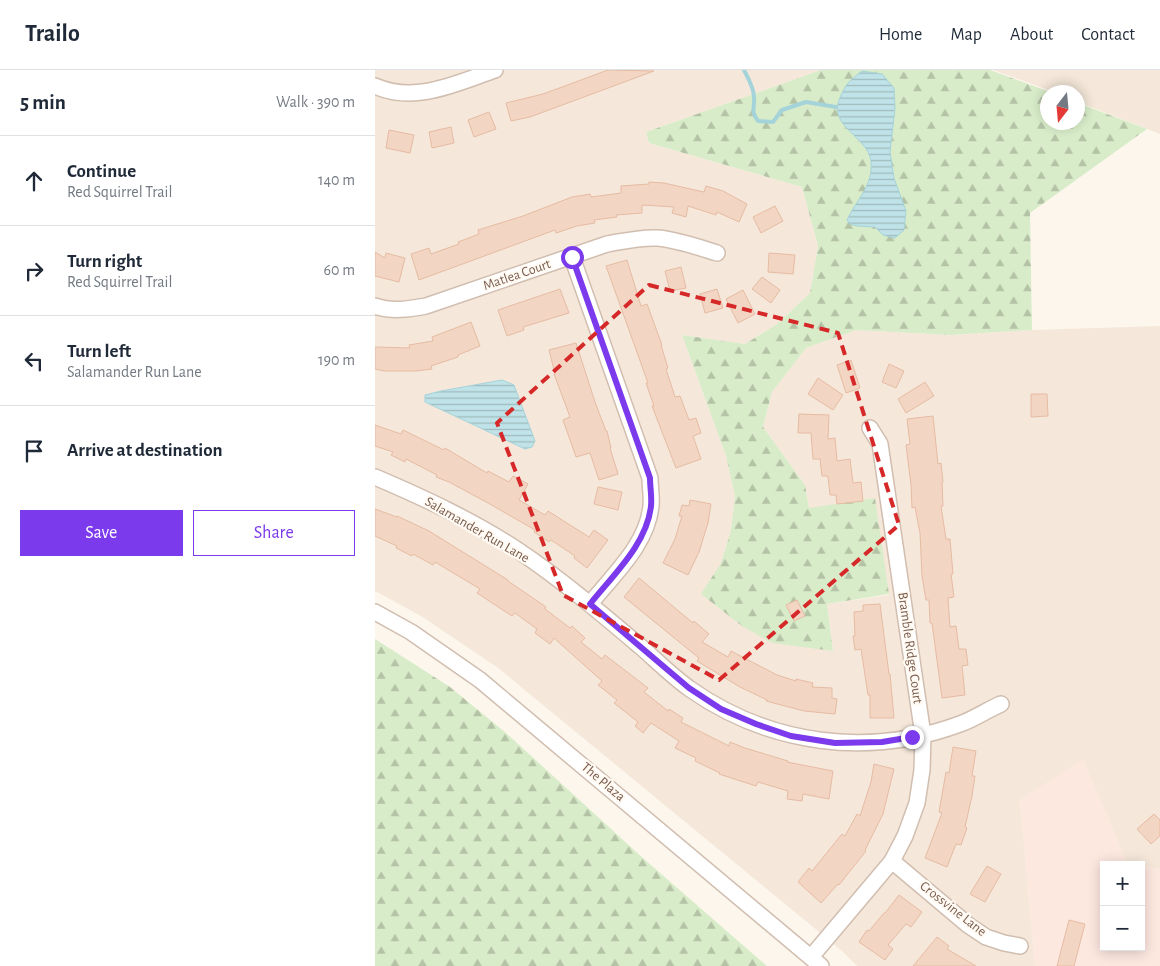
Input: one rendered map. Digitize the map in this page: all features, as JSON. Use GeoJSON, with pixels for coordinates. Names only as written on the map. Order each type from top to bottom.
{"type":"FeatureCollection","features":[{"type":"Feature","properties":{"kind":"street"},"geometry":{"type":"LineString","coordinates":[[375,86],[391,92],[429,92],[495,70]]}},
{"type":"Feature","properties":{"kind":"street","name":"Matlea Court"},"geometry":{"type":"LineString","coordinates":[[375,306],[385,309],[407,310],[426,306],[607,244],[632,239],[657,238],[680,242],[717,253]]}},
{"type":"Feature","properties":{"kind":"street"},"geometry":{"type":"LineString","coordinates":[[572,257],[650,478],[651,506],[645,528],[637,546],[590,604]]}},
{"type":"Feature","properties":{"kind":"street","name":"Bramble Ridge Court"},"geometry":{"type":"LineString","coordinates":[[816,962],[892,861],[905,836],[917,802],[922,770],[923,735],[880,444],[870,428]]}},
{"type":"Feature","properties":{"kind":"street","name":"Salamander Run Lane"},"geometry":{"type":"LineString","coordinates":[[375,477],[422,497],[467,520],[512,547],[590,604],[689,688],[721,709],[756,724],[791,736],[835,743],[882,742],[923,735],[961,724],[1001,704]]}},
{"type":"Feature","properties":{"kind":"street","name":"The Plaza"},"geometry":{"type":"LineString","coordinates":[[375,612],[411,632],[480,680],[816,962]]}},
{"type":"Feature","properties":{"kind":"street","name":"Crossvine Lane"},"geometry":{"type":"LineString","coordinates":[[892,861],[968,925],[987,937],[1020,946]]}},
{"type":"Feature","properties":{"kind":"highlighted area"},"geometry":{"type":"Polygon","coordinates":[[[649,285],[838,333],[899,525],[719,680],[563,595],[497,423],[649,285]]]}},
{"type":"Feature","properties":{"kind":"shaded area"},"geometry":{"type":"Polygon","coordinates":[[[375,70],[821,70],[646,132],[649,143],[802,187],[818,246],[810,293],[776,325],[745,344],[682,335],[726,456],[735,496],[731,530],[721,563],[702,594],[833,651],[827,604],[889,595],[809,508],[805,485],[763,427],[772,392],[806,348],[856,330],[951,335],[1032,330],[1160,326],[1160,870],[1145,866],[1145,861],[1126,861],[1083,760],[1020,800],[1035,966],[857,966],[841,950],[498,668],[421,616],[375,591],[375,70]]]}},
{"type":"Feature","properties":{"kind":"shaded area"},"geometry":{"type":"Polygon","coordinates":[[[993,70],[1160,70],[1160,134],[1085,105],[1085,85],[1040,85],[1040,87],[993,70]]]}},
{"type":"Feature","properties":{"kind":"shaded area"},"geometry":{"type":"Polygon","coordinates":[[[1083,759],[1126,861],[1100,861],[1100,951],[1145,951],[1145,866],[1160,870],[1160,966],[1035,966],[1020,800],[1083,759]]]}},
{"type":"Feature","properties":{"kind":"green space"},"geometry":{"type":"Polygon","coordinates":[[[821,70],[990,70],[1040,88],[1040,130],[1085,130],[1085,106],[1147,129],[1030,213],[1032,330],[951,335],[856,330],[806,348],[772,392],[763,427],[805,485],[809,508],[875,498],[889,594],[827,604],[833,651],[772,643],[742,626],[701,594],[721,563],[731,530],[735,496],[726,456],[682,335],[745,344],[776,325],[810,293],[818,246],[802,187],[649,143],[646,132],[821,70]]]}},
{"type":"Feature","properties":{"kind":"green space"},"geometry":{"type":"Polygon","coordinates":[[[375,639],[450,687],[506,733],[644,859],[767,966],[375,966],[375,639]]]}},
{"type":"Feature","properties":{"kind":"water"},"geometry":{"type":"Polygon","coordinates":[[[862,71],[882,74],[894,88],[895,108],[890,152],[894,178],[906,211],[904,230],[895,238],[883,235],[875,227],[857,226],[850,224],[847,220],[870,178],[871,161],[863,145],[839,118],[837,109],[846,86],[862,71]]]}},
{"type":"Feature","properties":{"kind":"water"},"geometry":{"type":"Polygon","coordinates":[[[502,380],[514,385],[535,441],[532,447],[525,449],[425,402],[425,395],[502,380]]]}},
{"type":"Feature","properties":{"kind":"building"},"geometry":{"type":"Polygon","coordinates":[[[608,70],[654,71],[530,117],[511,121],[506,103],[543,94],[608,70]]]}},
{"type":"Feature","properties":{"kind":"building"},"geometry":{"type":"Polygon","coordinates":[[[489,112],[496,129],[474,137],[468,120],[489,112]]]}},
{"type":"Feature","properties":{"kind":"building"},"geometry":{"type":"Polygon","coordinates":[[[451,127],[454,143],[432,148],[429,132],[451,127]]]}},
{"type":"Feature","properties":{"kind":"building"},"geometry":{"type":"Polygon","coordinates":[[[389,130],[414,135],[410,153],[386,148],[389,130]]]}},
{"type":"Feature","properties":{"kind":"building"},"geometry":{"type":"Polygon","coordinates":[[[649,182],[664,183],[704,192],[706,186],[723,191],[747,204],[739,222],[717,212],[716,215],[688,206],[686,217],[672,213],[674,207],[642,205],[642,213],[616,215],[617,217],[594,220],[595,223],[577,226],[556,233],[555,230],[419,280],[411,254],[429,248],[431,254],[459,244],[458,242],[479,234],[478,230],[523,216],[572,197],[590,194],[591,197],[621,193],[621,186],[649,184],[649,182]]]}},
{"type":"Feature","properties":{"kind":"building"},"geometry":{"type":"Polygon","coordinates":[[[775,206],[783,221],[761,233],[753,217],[775,206]]]}},
{"type":"Feature","properties":{"kind":"building"},"geometry":{"type":"Polygon","coordinates":[[[375,252],[385,258],[386,253],[405,258],[399,282],[375,276],[375,252]]]}},
{"type":"Feature","properties":{"kind":"building"},"geometry":{"type":"Polygon","coordinates":[[[769,253],[795,255],[793,274],[768,272],[769,253]]]}},
{"type":"Feature","properties":{"kind":"building"},"geometry":{"type":"Polygon","coordinates":[[[627,260],[641,306],[647,304],[662,345],[668,368],[666,369],[675,397],[680,396],[689,420],[696,418],[701,433],[693,436],[701,459],[676,468],[652,406],[654,406],[646,383],[648,383],[606,266],[627,260]]]}},
{"type":"Feature","properties":{"kind":"building"},"geometry":{"type":"Polygon","coordinates":[[[681,267],[686,288],[670,291],[665,271],[681,267]]]}},
{"type":"Feature","properties":{"kind":"building"},"geometry":{"type":"Polygon","coordinates":[[[762,277],[780,290],[771,303],[752,289],[762,277]]]}},
{"type":"Feature","properties":{"kind":"building"},"geometry":{"type":"Polygon","coordinates":[[[560,289],[569,313],[523,327],[524,330],[507,336],[498,310],[560,289]]]}},
{"type":"Feature","properties":{"kind":"building"},"geometry":{"type":"Polygon","coordinates":[[[717,289],[723,308],[705,313],[700,294],[717,289]]]}},
{"type":"Feature","properties":{"kind":"building"},"geometry":{"type":"Polygon","coordinates":[[[743,290],[755,314],[738,323],[726,299],[743,290]]]}},
{"type":"Feature","properties":{"kind":"building"},"geometry":{"type":"Polygon","coordinates":[[[471,322],[480,346],[458,355],[458,357],[431,366],[432,369],[384,371],[375,369],[375,347],[410,348],[409,345],[433,341],[432,337],[471,322]]]}},
{"type":"Feature","properties":{"kind":"building"},"geometry":{"type":"Polygon","coordinates":[[[576,343],[595,402],[607,431],[618,474],[599,480],[590,453],[576,457],[563,420],[570,417],[554,374],[549,350],[576,343]]]}},
{"type":"Feature","properties":{"kind":"building"},"geometry":{"type":"Polygon","coordinates":[[[851,360],[860,388],[846,393],[837,365],[851,360]]]}},
{"type":"Feature","properties":{"kind":"building"},"geometry":{"type":"Polygon","coordinates":[[[889,364],[904,371],[896,388],[882,382],[889,364]]]}},
{"type":"Feature","properties":{"kind":"building"},"geometry":{"type":"Polygon","coordinates":[[[818,378],[843,395],[833,410],[808,394],[818,378]]]}},
{"type":"Feature","properties":{"kind":"building"},"geometry":{"type":"Polygon","coordinates":[[[925,382],[934,396],[906,413],[898,399],[925,382]]]}},
{"type":"Feature","properties":{"kind":"building"},"geometry":{"type":"Polygon","coordinates":[[[1031,394],[1047,394],[1048,416],[1031,417],[1031,394]]]}},
{"type":"Feature","properties":{"kind":"building"},"geometry":{"type":"Polygon","coordinates":[[[799,414],[829,415],[828,439],[835,438],[837,461],[850,459],[853,483],[861,482],[863,501],[837,504],[836,495],[830,495],[828,476],[822,476],[820,459],[813,459],[811,433],[798,433],[799,414]]]}},
{"type":"Feature","properties":{"kind":"building"},"geometry":{"type":"Polygon","coordinates":[[[933,416],[938,464],[941,463],[943,482],[943,506],[941,506],[946,539],[950,539],[953,574],[951,574],[954,597],[948,598],[950,627],[956,626],[959,649],[966,649],[968,665],[962,666],[965,695],[942,698],[932,623],[930,623],[929,600],[926,600],[922,576],[920,533],[915,507],[912,508],[906,445],[910,444],[907,419],[933,416]]]}},
{"type":"Feature","properties":{"kind":"building"},"geometry":{"type":"Polygon","coordinates":[[[375,425],[401,434],[403,430],[444,450],[445,448],[487,473],[488,471],[509,482],[513,476],[528,484],[519,500],[545,515],[548,511],[589,537],[594,530],[608,540],[587,568],[574,558],[575,556],[551,540],[549,542],[534,532],[535,530],[449,482],[436,477],[437,475],[406,459],[405,462],[391,455],[393,452],[375,446],[375,425]]]}},
{"type":"Feature","properties":{"kind":"building"},"geometry":{"type":"Polygon","coordinates":[[[598,487],[622,492],[618,510],[594,504],[598,487]]]}},
{"type":"Feature","properties":{"kind":"building"},"geometry":{"type":"Polygon","coordinates":[[[690,500],[711,504],[708,523],[699,552],[688,575],[663,563],[675,539],[682,516],[679,516],[682,505],[689,506],[690,500]]]}},
{"type":"Feature","properties":{"kind":"building"},"geometry":{"type":"Polygon","coordinates":[[[375,509],[397,516],[429,531],[508,580],[546,607],[545,609],[570,628],[572,626],[585,638],[581,642],[602,659],[605,655],[648,688],[644,692],[668,711],[669,709],[683,718],[681,722],[729,746],[730,742],[787,762],[833,771],[829,799],[803,794],[802,801],[787,799],[788,791],[758,782],[756,786],[719,774],[695,761],[696,758],[675,748],[679,741],[651,723],[643,733],[635,726],[638,722],[614,703],[617,700],[598,685],[602,681],[554,638],[550,644],[535,633],[537,629],[515,613],[512,616],[477,593],[480,589],[435,562],[433,565],[413,554],[412,556],[396,548],[397,546],[375,536],[375,509]]]}},
{"type":"Feature","properties":{"kind":"building"},"geometry":{"type":"Polygon","coordinates":[[[639,578],[709,634],[702,642],[728,657],[731,651],[777,675],[796,681],[796,679],[813,683],[812,687],[832,688],[832,698],[837,699],[835,714],[804,711],[766,701],[697,661],[699,658],[624,597],[639,578]]]}},
{"type":"Feature","properties":{"kind":"building"},"geometry":{"type":"Polygon","coordinates":[[[797,600],[805,616],[794,621],[786,605],[797,600]]]}},
{"type":"Feature","properties":{"kind":"building"},"geometry":{"type":"Polygon","coordinates":[[[880,604],[894,718],[870,718],[870,695],[868,695],[861,649],[855,650],[853,636],[855,636],[854,612],[863,611],[863,605],[880,604]]]}},
{"type":"Feature","properties":{"kind":"building"},"geometry":{"type":"Polygon","coordinates":[[[953,747],[976,751],[972,776],[975,776],[965,827],[967,828],[961,845],[956,844],[947,867],[925,858],[942,813],[939,812],[946,772],[949,773],[953,747]]]}},
{"type":"Feature","properties":{"kind":"building"},"geometry":{"type":"Polygon","coordinates":[[[874,764],[894,769],[883,814],[866,851],[839,885],[821,903],[798,882],[809,868],[812,871],[842,834],[845,836],[857,814],[860,816],[871,782],[874,764]]]}},
{"type":"Feature","properties":{"kind":"building"},"geometry":{"type":"Polygon","coordinates":[[[1154,814],[1160,820],[1160,836],[1151,844],[1137,829],[1154,814]]]}},
{"type":"Feature","properties":{"kind":"building"},"geometry":{"type":"Polygon","coordinates":[[[987,866],[1001,874],[985,902],[970,894],[987,866]]]}},
{"type":"Feature","properties":{"kind":"building"},"geometry":{"type":"Polygon","coordinates":[[[899,895],[922,912],[911,927],[906,924],[888,945],[893,949],[885,960],[859,942],[867,930],[869,931],[899,895]]]}},
{"type":"Feature","properties":{"kind":"building"},"geometry":{"type":"Polygon","coordinates":[[[1069,920],[1085,924],[1074,966],[1057,966],[1069,920]]]}},
{"type":"Feature","properties":{"kind":"building"},"geometry":{"type":"Polygon","coordinates":[[[937,937],[949,946],[947,949],[976,966],[913,966],[937,937]]]}},
{"type":"Feature","properties":{"kind":"waterway"},"geometry":{"type":"LineString","coordinates":[[744,70],[753,90],[753,112],[758,121],[773,122],[782,110],[806,102],[836,107]]}},
{"type":"Feature","properties":{"kind":"route"},"geometry":{"type":"LineString","coordinates":[[572,257],[650,478],[651,506],[645,528],[637,546],[590,604],[689,688],[721,709],[756,724],[791,736],[835,743],[882,742],[912,737]]}}]}
